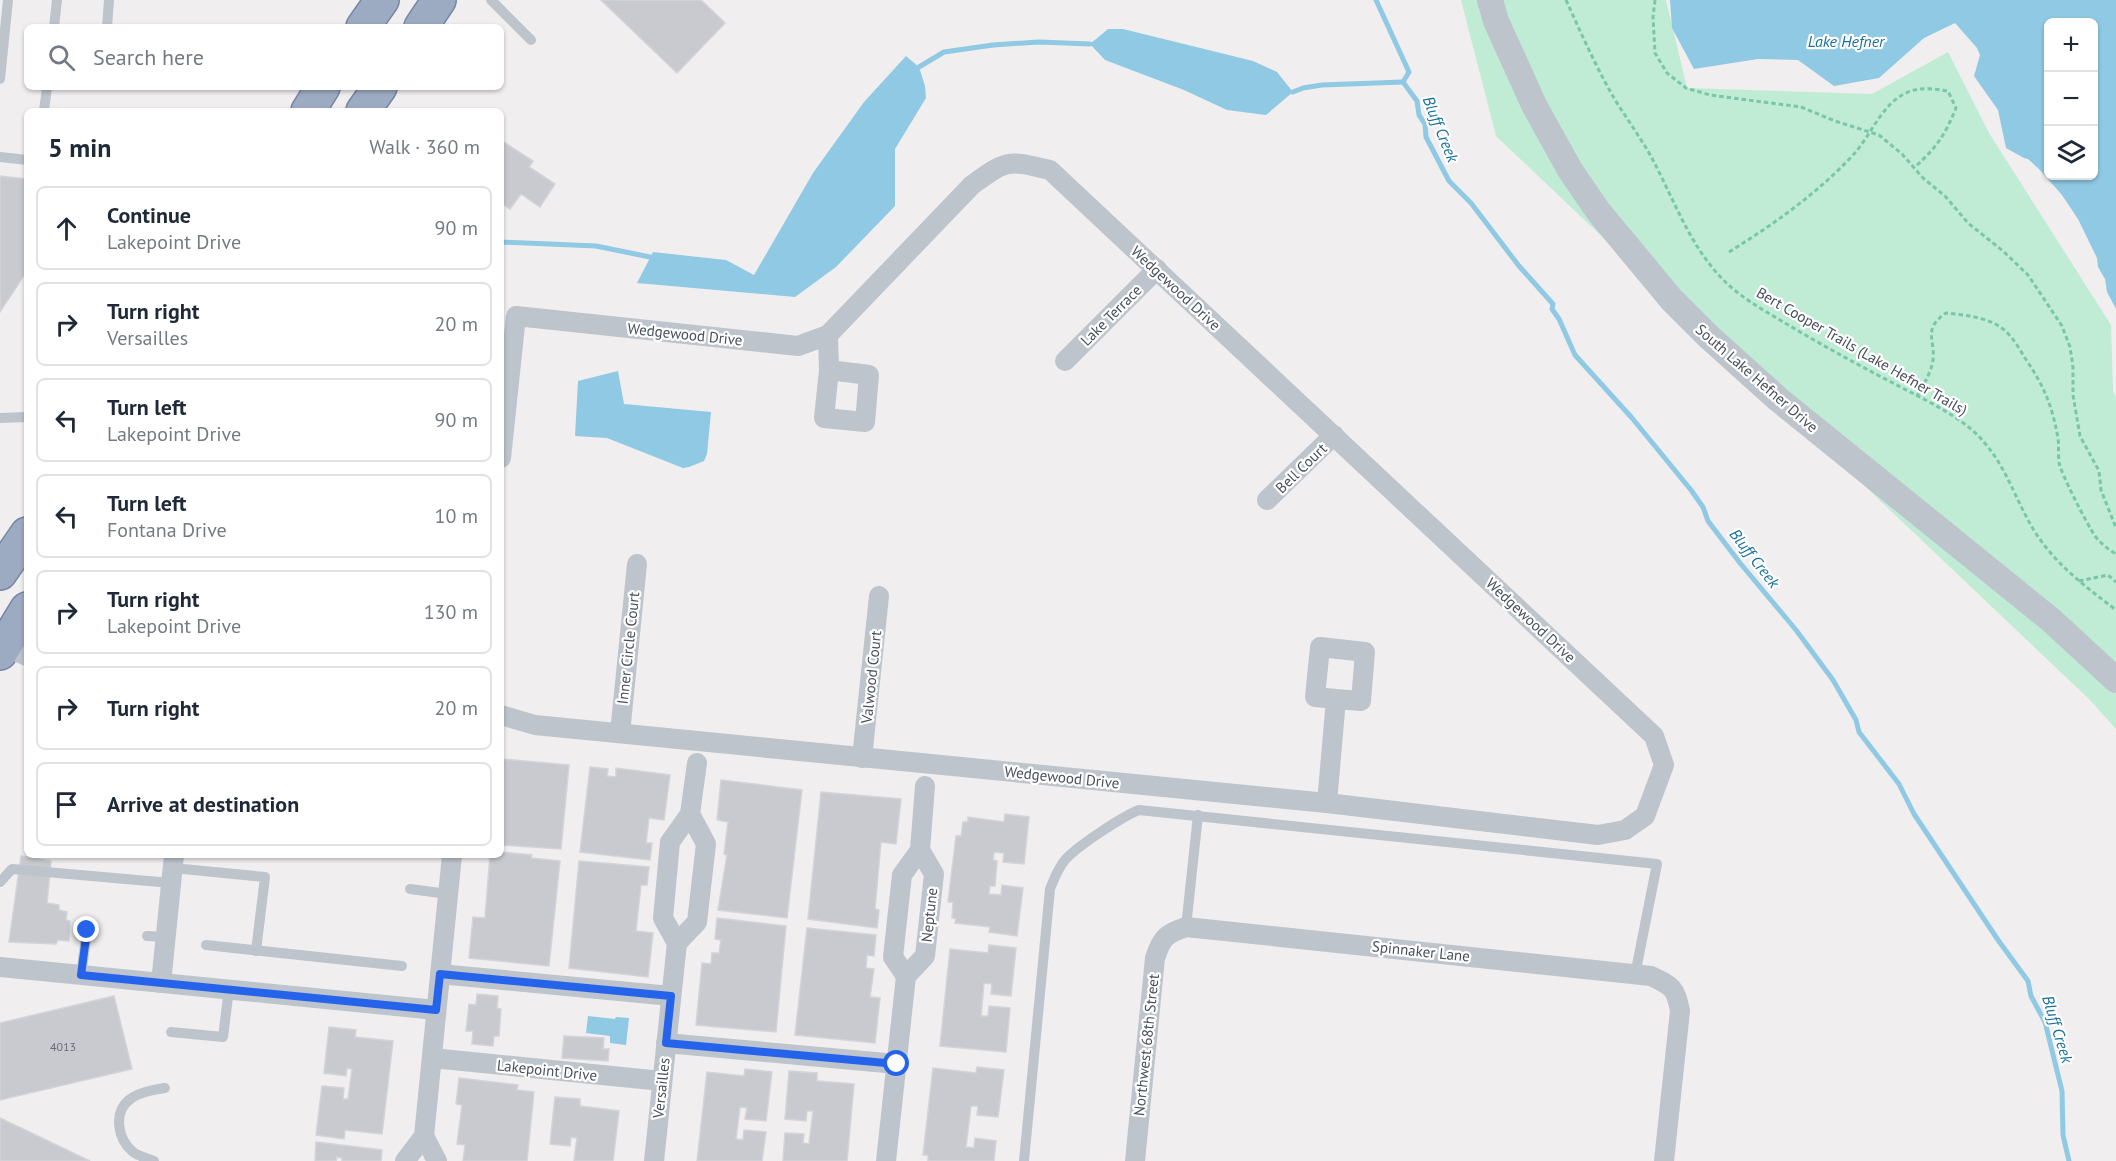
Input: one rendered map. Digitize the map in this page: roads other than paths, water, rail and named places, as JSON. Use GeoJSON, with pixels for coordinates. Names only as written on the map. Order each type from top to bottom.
{"type":"FeatureCollection","features":[{"type":"Feature","properties":{"kind":"highway"},"geometry":{"type":"LineString","coordinates":[[365,24],[382,0]]}},
{"type":"Feature","properties":{"kind":"highway"},"geometry":{"type":"LineString","coordinates":[[310,108],[321,90]]}},
{"type":"Feature","properties":{"kind":"highway"},"geometry":{"type":"LineString","coordinates":[[365,108],[378,90]]}},
{"type":"Feature","properties":{"kind":"highway"},"geometry":{"type":"LineString","coordinates":[[0,573],[24,538]]}},
{"type":"Feature","properties":{"kind":"highway"},"geometry":{"type":"LineString","coordinates":[[8,650],[24,615]]}},
{"type":"Feature","properties":{"kind":"street","name":"South Lake Hefner Drive"},"geometry":{"type":"LineString","coordinates":[[1490,0],[1496,21],[1534,105],[1570,170],[1598,211],[1671,299],[1778,399],[2051,620],[2116,680]]}},
{"type":"Feature","properties":{"kind":"street","name":"Wedgewood Drive"},"geometry":{"type":"LineString","coordinates":[[504,430],[516,316],[798,346],[828,335],[972,185],[995,169],[1013,162],[1050,170],[1654,736],[1664,765],[1645,816],[1625,830],[1598,835],[1327,803],[535,725],[504,716]]}},
{"type":"Feature","properties":{"kind":"street","name":"Lake Terrace"},"geometry":{"type":"LineString","coordinates":[[1065,361],[1157,269]]}},
{"type":"Feature","properties":{"kind":"street"},"geometry":{"type":"LineString","coordinates":[[828,335],[829,370]]}},
{"type":"Feature","properties":{"kind":"street","name":"Bell Court"},"geometry":{"type":"LineString","coordinates":[[1267,500],[1334,435]]}},
{"type":"Feature","properties":{"kind":"street","name":"Inner Circle Court"},"geometry":{"type":"LineString","coordinates":[[620,733],[637,564]]}},
{"type":"Feature","properties":{"kind":"street","name":"Valwood Court"},"geometry":{"type":"LineString","coordinates":[[862,758],[879,596]]}},
{"type":"Feature","properties":{"kind":"street"},"geometry":{"type":"LineString","coordinates":[[1327,803],[1336,699]]}},
{"type":"Feature","properties":{"kind":"street"},"geometry":{"type":"LineString","coordinates":[[690,814],[706,844],[697,922],[677,943],[663,918],[670,842],[690,814],[697,763]]}},
{"type":"Feature","properties":{"kind":"street"},"geometry":{"type":"LineString","coordinates":[[920,850],[925,786]]}},
{"type":"Feature","properties":{"kind":"street","name":"Neptune"},"geometry":{"type":"LineString","coordinates":[[920,850],[934,874],[933,886],[925,956],[906,976],[893,957],[894,945],[902,875],[920,850]]}},
{"type":"Feature","properties":{"kind":"street"},"geometry":{"type":"LineString","coordinates":[[405,1161],[424,1137],[452,858]]}},
{"type":"Feature","properties":{"kind":"street"},"geometry":{"type":"LineString","coordinates":[[161,983],[156,936],[173,869]]}},
{"type":"Feature","properties":{"kind":"street","name":"Spinnaker Lane"},"geometry":{"type":"LineString","coordinates":[[1177,930],[1651,976],[1672,987],[1678,998],[1680,1011],[1664,1161]]}},
{"type":"Feature","properties":{"kind":"street","name":"Northwest 68th Street"},"geometry":{"type":"LineString","coordinates":[[1135,1161],[1155,958],[1159,945],[1177,930]]}},
{"type":"Feature","properties":{"kind":"street","name":"Versailles"},"geometry":{"type":"LineString","coordinates":[[654,1161],[677,943]]}},
{"type":"Feature","properties":{"kind":"street"},"geometry":{"type":"LineString","coordinates":[[0,967],[229,990],[280,1002],[436,1010]]}},
{"type":"Feature","properties":{"kind":"street"},"geometry":{"type":"LineString","coordinates":[[440,974],[671,996]]}},
{"type":"Feature","properties":{"kind":"street"},"geometry":{"type":"LineString","coordinates":[[886,1161],[906,976]]}},
{"type":"Feature","properties":{"kind":"street"},"geometry":{"type":"LineString","coordinates":[[666,1043],[897,1064]]}},
{"type":"Feature","properties":{"kind":"street","name":"Lakepoint Drive"},"geometry":{"type":"LineString","coordinates":[[432,1058],[662,1081]]}},
{"type":"Feature","properties":{"kind":"street"},"geometry":{"type":"LineString","coordinates":[[424,1137],[437,1161]]}},
{"type":"Feature","properties":{"kind":"lane"},"geometry":{"type":"LineString","coordinates":[[0,79],[8,0]]}},
{"type":"Feature","properties":{"kind":"lane"},"geometry":{"type":"LineString","coordinates":[[54,24],[57,0]]}},
{"type":"Feature","properties":{"kind":"lane"},"geometry":{"type":"LineString","coordinates":[[106,24],[109,0]]}},
{"type":"Feature","properties":{"kind":"lane"},"geometry":{"type":"LineString","coordinates":[[491,0],[531,40]]}},
{"type":"Feature","properties":{"kind":"lane"},"geometry":{"type":"LineString","coordinates":[[44,108],[47,90]]}},
{"type":"Feature","properties":{"kind":"lane"},"geometry":{"type":"LineString","coordinates":[[0,157],[24,160]]}},
{"type":"Feature","properties":{"kind":"lane"},"geometry":{"type":"LineString","coordinates":[[0,418],[24,417]]}},
{"type":"Feature","properties":{"kind":"lane"},"geometry":{"type":"LineString","coordinates":[[1024,1161],[1050,889],[1066,858],[1139,810],[1657,864],[1635,975]]}},
{"type":"Feature","properties":{"kind":"lane"},"geometry":{"type":"LineString","coordinates":[[1177,930],[1198,815]]}},
{"type":"Feature","properties":{"kind":"lane"},"geometry":{"type":"LineString","coordinates":[[0,882],[12,869],[173,869],[265,878],[256,951]]}},
{"type":"Feature","properties":{"kind":"lane"},"geometry":{"type":"LineString","coordinates":[[410,889],[448,894]]}},
{"type":"Feature","properties":{"kind":"lane"},"geometry":{"type":"LineString","coordinates":[[81,975],[87,930]]}},
{"type":"Feature","properties":{"kind":"lane"},"geometry":{"type":"LineString","coordinates":[[206,945],[402,966]]}},
{"type":"Feature","properties":{"kind":"lane"},"geometry":{"type":"LineString","coordinates":[[171,1032],[223,1036],[229,990]]}},
{"type":"Feature","properties":{"kind":"lane"},"geometry":{"type":"LineString","coordinates":[[154,1161],[133,1153],[120,1137],[119,1119],[128,1101],[146,1092],[165,1088]]}},
{"type":"Feature","properties":{"kind":"water","name":"Lake Hefner"},"geometry":{"type":"Polygon","coordinates":[[[1670,0],[2116,0],[2116,309],[2107,292],[2097,258],[2078,219],[2049,180],[2098,180],[2098,18],[2044,18],[2044,175],[2028,159],[2006,148],[1998,110],[1974,76],[1980,55],[1977,48],[1955,23],[1924,38],[1879,78],[1834,86],[1798,60],[1758,59],[1694,69],[1672,28],[1670,0]]]}},
{"type":"Feature","properties":{"kind":"water"},"geometry":{"type":"Polygon","coordinates":[[[1108,29],[1123,29],[1253,61],[1277,72],[1293,92],[1266,115],[1227,110],[1184,90],[1105,60],[1090,44],[1108,29]]]}},
{"type":"Feature","properties":{"kind":"water"},"geometry":{"type":"Polygon","coordinates":[[[906,56],[919,67],[926,98],[895,149],[895,206],[836,267],[795,297],[637,283],[653,252],[726,260],[754,275],[813,173],[864,102],[906,56]]]}},
{"type":"Feature","properties":{"kind":"water"},"geometry":{"type":"Polygon","coordinates":[[[618,371],[624,404],[711,412],[707,454],[704,461],[683,468],[607,438],[575,436],[578,381],[618,371]]]}},
{"type":"Feature","properties":{"kind":"water"},"geometry":{"type":"Polygon","coordinates":[[[588,1016],[629,1018],[626,1045],[610,1043],[610,1036],[586,1033],[588,1016]]]}},
{"type":"Feature","properties":{"kind":"waterway","name":"Bluff Creek"},"geometry":{"type":"LineString","coordinates":[[1376,0],[1409,72],[1403,82],[1417,101],[1419,115],[1425,124],[1426,137],[1449,181],[1471,203],[1519,266],[1553,304],[1552,309],[1575,355],[1632,418],[1691,490],[1703,507],[1708,521],[1796,630],[1833,680],[1856,720],[1859,732],[1899,784],[1914,814],[2028,981],[2031,996],[2045,1022],[2062,1091],[2063,1135],[2069,1161]]}},
{"type":"Feature","properties":{"kind":"waterway"},"geometry":{"type":"LineString","coordinates":[[919,67],[944,52],[993,45],[1039,42],[1090,44]]}},
{"type":"Feature","properties":{"kind":"waterway"},"geometry":{"type":"LineString","coordinates":[[1293,92],[1322,85],[1403,82]]}},
{"type":"Feature","properties":{"kind":"waterway"},"geometry":{"type":"LineString","coordinates":[[504,242],[596,246],[650,257]]}}]}
